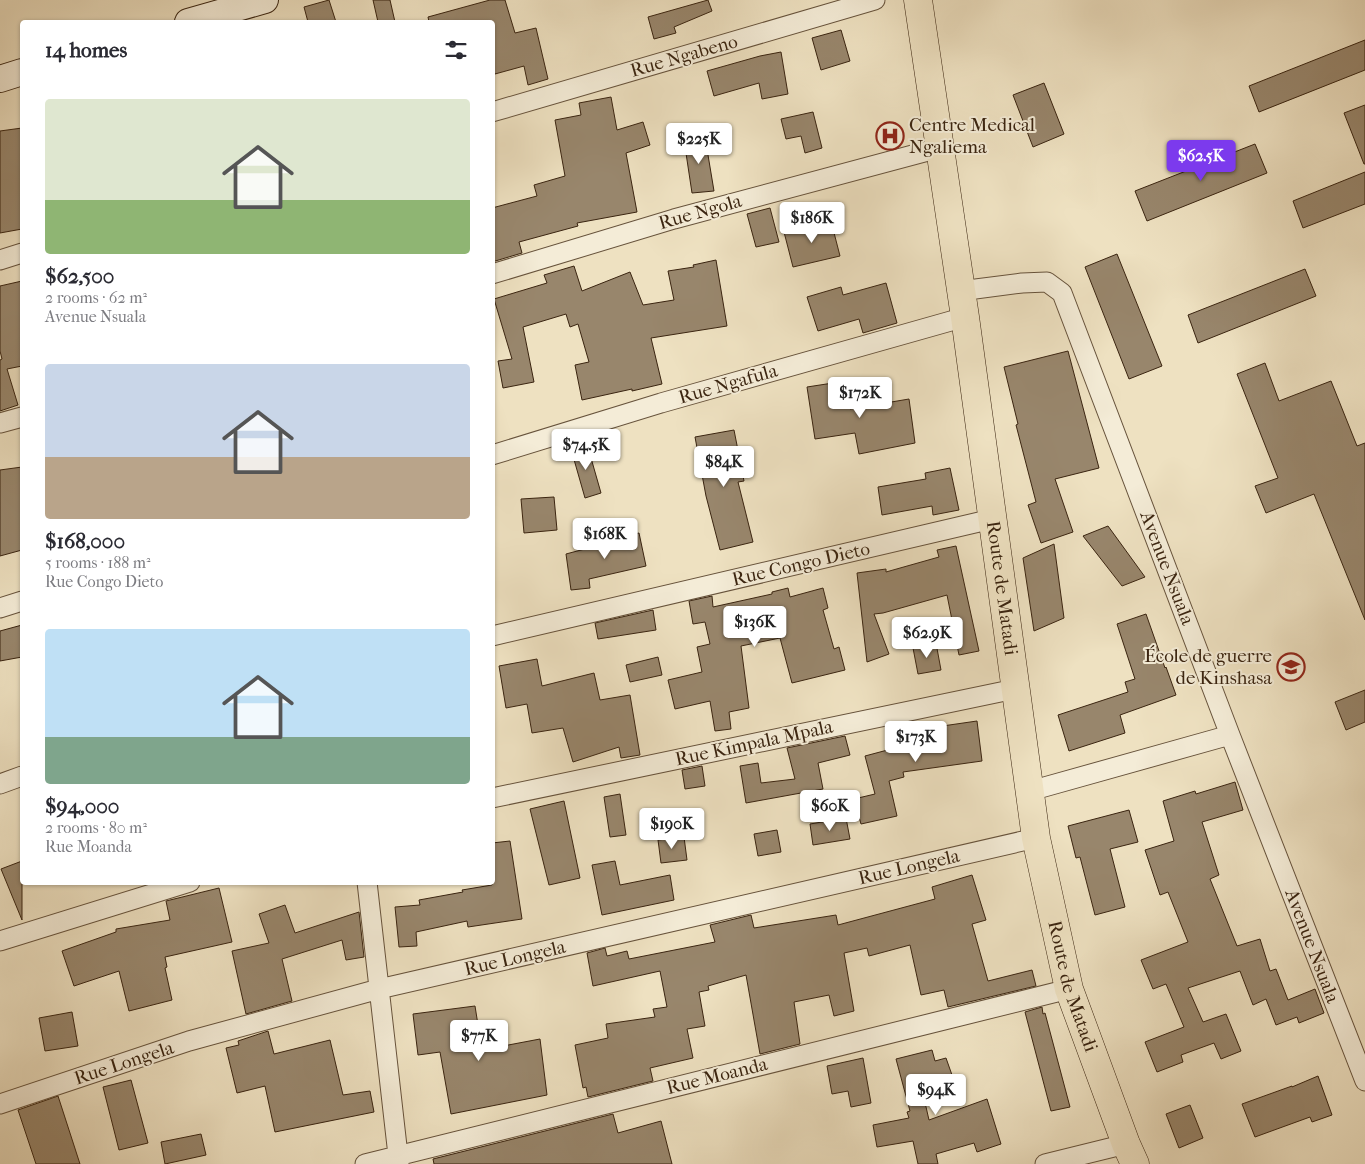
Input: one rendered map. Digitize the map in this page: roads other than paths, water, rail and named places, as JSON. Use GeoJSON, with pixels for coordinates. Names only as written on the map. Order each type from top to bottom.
{"type":"FeatureCollection","features":[{"type":"Feature","properties":{"kind":"main road","name":"Route de Matadi"},"geometry":{"type":"LineString","coordinates":[[918,0],[1036,838],[1069,989],[1131,1154]]}},
{"type":"Feature","properties":{"kind":"main road"},"geometry":{"type":"LineString","coordinates":[[198,20],[251,10]]}},
{"type":"Feature","properties":{"kind":"main road"},"geometry":{"type":"LineString","coordinates":[[0,79],[20,73]]}},
{"type":"Feature","properties":{"kind":"street","name":"Rue Ngabeno"},"geometry":{"type":"LineString","coordinates":[[495,111],[876,0]]}},
{"type":"Feature","properties":{"kind":"street","name":"Rue Ngola"},"geometry":{"type":"LineString","coordinates":[[495,273],[674,219],[939,148]]}},
{"type":"Feature","properties":{"kind":"street"},"geometry":{"type":"LineString","coordinates":[[0,260],[20,254]]}},
{"type":"Feature","properties":{"kind":"street","name":"Avenue Nsuala"},"geometry":{"type":"LineString","coordinates":[[960,291],[1022,282],[1047,282],[1062,293],[1230,736],[1365,1081]]}},
{"type":"Feature","properties":{"kind":"street","name":"Rue Ngafula"},"geometry":{"type":"LineString","coordinates":[[495,455],[670,400],[964,317]]}},
{"type":"Feature","properties":{"kind":"street"},"geometry":{"type":"LineString","coordinates":[[0,423],[20,417]]}},
{"type":"Feature","properties":{"kind":"street","name":"Rue Congo Dieto"},"geometry":{"type":"LineString","coordinates":[[495,635],[992,520]]}},
{"type":"Feature","properties":{"kind":"street"},"geometry":{"type":"LineString","coordinates":[[0,608],[20,602]]}},
{"type":"Feature","properties":{"kind":"street","name":"Rue Kimpala Mpala"},"geometry":{"type":"LineString","coordinates":[[495,797],[1015,689]]}},
{"type":"Feature","properties":{"kind":"street"},"geometry":{"type":"LineString","coordinates":[[1030,791],[1230,736]]}},
{"type":"Feature","properties":{"kind":"street"},"geometry":{"type":"LineString","coordinates":[[0,784],[20,777]]}},
{"type":"Feature","properties":{"kind":"street","name":"Rue Longela"},"geometry":{"type":"LineString","coordinates":[[0,1104],[189,1041],[378,989],[1036,838]]}},
{"type":"Feature","properties":{"kind":"street"},"geometry":{"type":"LineString","coordinates":[[0,942],[180,885]]}},
{"type":"Feature","properties":{"kind":"street"},"geometry":{"type":"LineString","coordinates":[[367,885],[399,1159]]}},
{"type":"Feature","properties":{"kind":"street","name":"Rue Moanda"},"geometry":{"type":"LineString","coordinates":[[365,1164],[399,1159],[1069,989]]}},
{"type":"Feature","properties":{"kind":"street"},"geometry":{"type":"LineString","coordinates":[[1045,1164],[1131,1154]]}},
{"type":"Feature","properties":{"kind":"place","name":"Centre Medical Ngaliema"},"geometry":{"type":"Point","coordinates":[890,136]}},
{"type":"Feature","properties":{"kind":"place","name":"École de guerre de Kinshasa"},"geometry":{"type":"Point","coordinates":[1291,667]}}]}
